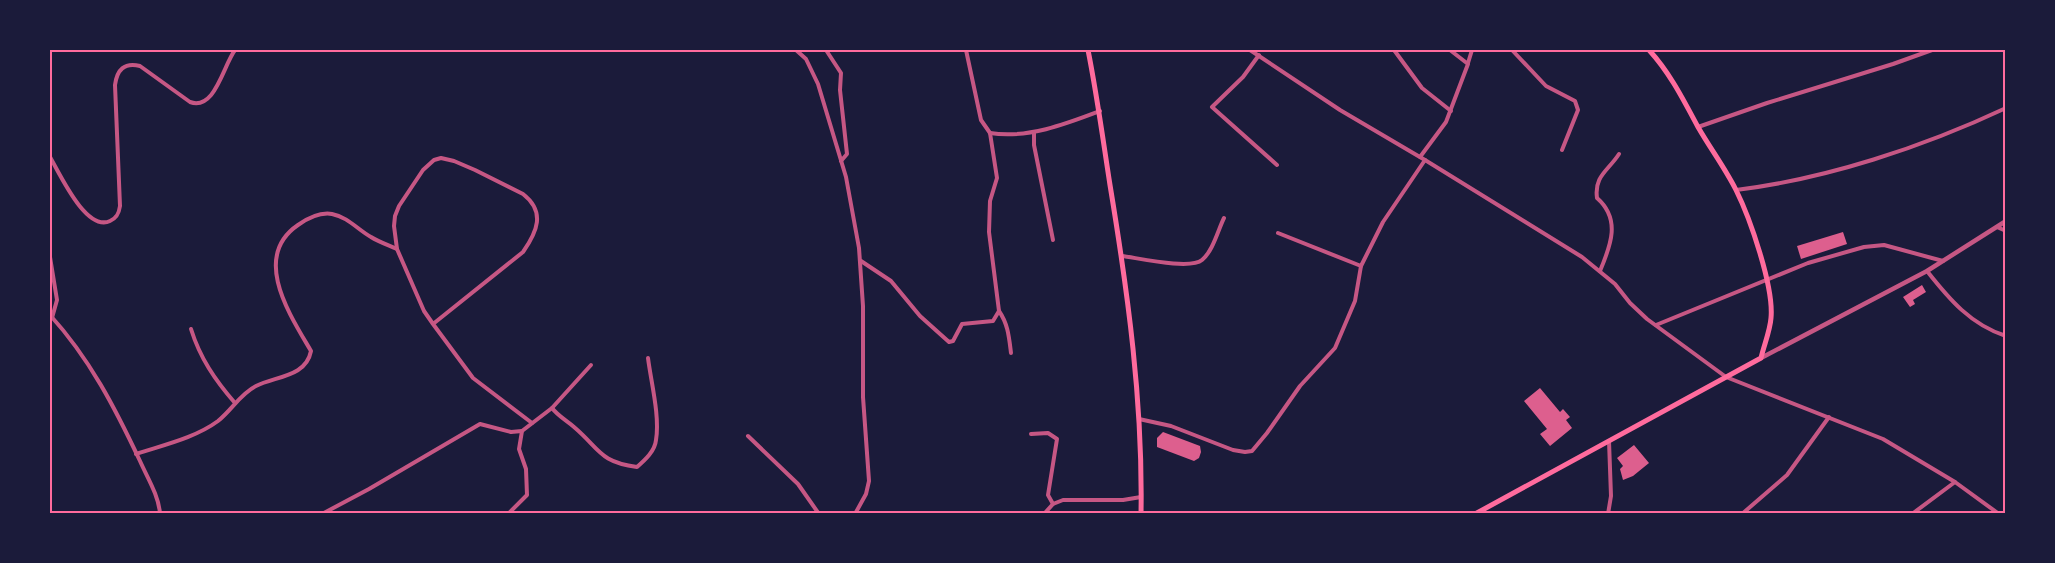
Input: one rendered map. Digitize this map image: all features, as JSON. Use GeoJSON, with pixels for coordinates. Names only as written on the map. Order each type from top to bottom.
{"type":"FeatureCollection","features":[{"type":"Feature","properties":{"kind":"main road"},"geometry":{"type":"LineString","coordinates":[[1088,50],[1100,111],[1122,256],[1139,419],[1141,513]]}},
{"type":"Feature","properties":{"kind":"main road"},"geometry":{"type":"LineString","coordinates":[[1475,513],[1761,358],[1771,318],[1767,280],[1747,217],[1736,190],[1698,127],[1682,94],[1663,65],[1649,50]]}},
{"type":"Feature","properties":{"kind":"street"},"geometry":{"type":"LineString","coordinates":[[50,157],[90,219],[102,223],[109,222],[118,214],[120,206],[115,86],[118,72],[122,67],[130,64],[140,66],[190,102],[198,105],[215,91],[227,62],[235,50]]}},
{"type":"Feature","properties":{"kind":"street"},"geometry":{"type":"LineString","coordinates":[[796,50],[806,59],[818,84],[851,198],[860,260],[863,306],[863,397],[869,481],[866,494],[855,513]]}},
{"type":"Feature","properties":{"kind":"street"},"geometry":{"type":"LineString","coordinates":[[826,50],[841,73],[840,90],[847,154],[841,161]]}},
{"type":"Feature","properties":{"kind":"street"},"geometry":{"type":"LineString","coordinates":[[966,50],[981,120],[990,133],[997,178],[990,201],[989,245],[999,311],[1009,333],[1011,353]]}},
{"type":"Feature","properties":{"kind":"street"},"geometry":{"type":"LineString","coordinates":[[1250,50],[1332,105],[1560,243],[1600,271],[1615,284],[1630,303],[1655,325],[1726,377],[1883,439],[1955,482],[1999,513]]}},
{"type":"Feature","properties":{"kind":"street"},"geometry":{"type":"LineString","coordinates":[[1394,50],[1422,88],[1451,111]]}},
{"type":"Feature","properties":{"kind":"street"},"geometry":{"type":"LineString","coordinates":[[1450,50],[1468,64]]}},
{"type":"Feature","properties":{"kind":"street"},"geometry":{"type":"LineString","coordinates":[[1420,157],[1446,122],[1472,50]]}},
{"type":"Feature","properties":{"kind":"street"},"geometry":{"type":"LineString","coordinates":[[1512,50],[1546,86],[1575,101],[1578,105],[1562,150]]}},
{"type":"Feature","properties":{"kind":"street"},"geometry":{"type":"LineString","coordinates":[[1698,127],[1932,50]]}},
{"type":"Feature","properties":{"kind":"street"},"geometry":{"type":"LineString","coordinates":[[1259,55],[1243,77],[1212,107],[1277,165]]}},
{"type":"Feature","properties":{"kind":"street"},"geometry":{"type":"LineString","coordinates":[[1736,190],[1798,180],[1879,157],[1942,136],[2006,108]]}},
{"type":"Feature","properties":{"kind":"street"},"geometry":{"type":"LineString","coordinates":[[990,133],[1002,135],[1034,132],[1100,111]]}},
{"type":"Feature","properties":{"kind":"street"},"geometry":{"type":"LineString","coordinates":[[1034,132],[1034,145],[1053,240]]}},
{"type":"Feature","properties":{"kind":"street"},"geometry":{"type":"LineString","coordinates":[[1600,271],[1607,254],[1611,223],[1606,207],[1597,198],[1596,187],[1603,171],[1612,165],[1619,154]]}},
{"type":"Feature","properties":{"kind":"street"},"geometry":{"type":"LineString","coordinates":[[433,324],[523,252],[537,226],[535,208],[523,194],[453,160],[441,158],[434,160],[423,170],[399,206],[394,226],[397,249],[424,311],[433,324],[473,378],[532,423]]}},
{"type":"Feature","properties":{"kind":"street"},"geometry":{"type":"LineString","coordinates":[[1139,419],[1171,426],[1233,450],[1252,451],[1300,386],[1335,348],[1355,301],[1361,266],[1383,222],[1425,160]]}},
{"type":"Feature","properties":{"kind":"street"},"geometry":{"type":"LineString","coordinates":[[136,453],[174,442],[202,430],[218,421],[255,386],[298,371],[306,365],[311,351],[287,309],[275,267],[277,250],[283,238],[292,228],[320,214],[332,214],[343,218],[370,237],[397,249]]}},
{"type":"Feature","properties":{"kind":"street"},"geometry":{"type":"LineString","coordinates":[[1122,256],[1193,264],[1201,261],[1208,253],[1224,218]]}},
{"type":"Feature","properties":{"kind":"street"},"geometry":{"type":"LineString","coordinates":[[1761,358],[1927,271],[2006,221]]}},
{"type":"Feature","properties":{"kind":"street"},"geometry":{"type":"LineString","coordinates":[[1997,227],[2006,231]]}},
{"type":"Feature","properties":{"kind":"street"},"geometry":{"type":"LineString","coordinates":[[1278,233],[1361,266]]}},
{"type":"Feature","properties":{"kind":"street"},"geometry":{"type":"LineString","coordinates":[[1655,325],[1808,263],[1864,247],[1884,245],[1943,261]]}},
{"type":"Feature","properties":{"kind":"street"},"geometry":{"type":"LineString","coordinates":[[50,257],[57,300],[51,316],[97,377],[136,453],[160,513]]}},
{"type":"Feature","properties":{"kind":"street"},"geometry":{"type":"LineString","coordinates":[[860,260],[891,281],[920,316],[949,342],[957,335],[962,324],[993,321],[999,311]]}},
{"type":"Feature","properties":{"kind":"street"},"geometry":{"type":"LineString","coordinates":[[1927,271],[1946,295],[1970,318],[2006,336]]}},
{"type":"Feature","properties":{"kind":"street"},"geometry":{"type":"LineString","coordinates":[[191,329],[195,343],[209,371],[235,403]]}},
{"type":"Feature","properties":{"kind":"street"},"geometry":{"type":"LineString","coordinates":[[552,408],[604,457],[618,465],[637,467],[645,461],[657,441],[648,358]]}},
{"type":"Feature","properties":{"kind":"street"},"geometry":{"type":"LineString","coordinates":[[322,513],[369,489],[480,424],[511,432],[522,431],[552,408],[591,365]]}},
{"type":"Feature","properties":{"kind":"street"},"geometry":{"type":"LineString","coordinates":[[1742,513],[1787,475],[1829,417]]}},
{"type":"Feature","properties":{"kind":"street"},"geometry":{"type":"LineString","coordinates":[[508,513],[527,495],[526,469],[519,449],[522,431]]}},
{"type":"Feature","properties":{"kind":"street"},"geometry":{"type":"LineString","coordinates":[[1031,434],[1047,433],[1057,439],[1048,495],[1053,504]]}},
{"type":"Feature","properties":{"kind":"street"},"geometry":{"type":"LineString","coordinates":[[748,436],[798,484],[819,513]]}},
{"type":"Feature","properties":{"kind":"street"},"geometry":{"type":"LineString","coordinates":[[1608,513],[1611,496],[1609,441]]}},
{"type":"Feature","properties":{"kind":"street"},"geometry":{"type":"LineString","coordinates":[[1912,513],[1955,482]]}},
{"type":"Feature","properties":{"kind":"street"},"geometry":{"type":"LineString","coordinates":[[1044,513],[1053,504],[1063,500],[1123,500],[1141,497]]}},
{"type":"Feature","properties":{"kind":"building"},"geometry":{"type":"Polygon","coordinates":[[[1843,232],[1847,244],[1801,259],[1797,246],[1843,232]]]}},
{"type":"Feature","properties":{"kind":"building"},"geometry":{"type":"Polygon","coordinates":[[[1922,285],[1926,292],[1913,300],[1915,304],[1910,307],[1903,297],[1922,285]]]}},
{"type":"Feature","properties":{"kind":"building"},"geometry":{"type":"Polygon","coordinates":[[[1540,388],[1560,412],[1563,409],[1570,417],[1566,420],[1572,428],[1550,446],[1540,434],[1547,429],[1524,401],[1540,388]]]}},
{"type":"Feature","properties":{"kind":"building"},"geometry":{"type":"Polygon","coordinates":[[[1163,432],[1200,446],[1199,458],[1194,461],[1157,447],[1157,438],[1163,432]]]}},
{"type":"Feature","properties":{"kind":"building"},"geometry":{"type":"Polygon","coordinates":[[[1634,445],[1649,463],[1633,476],[1623,480],[1620,469],[1623,466],[1617,458],[1634,445]]]}}]}
